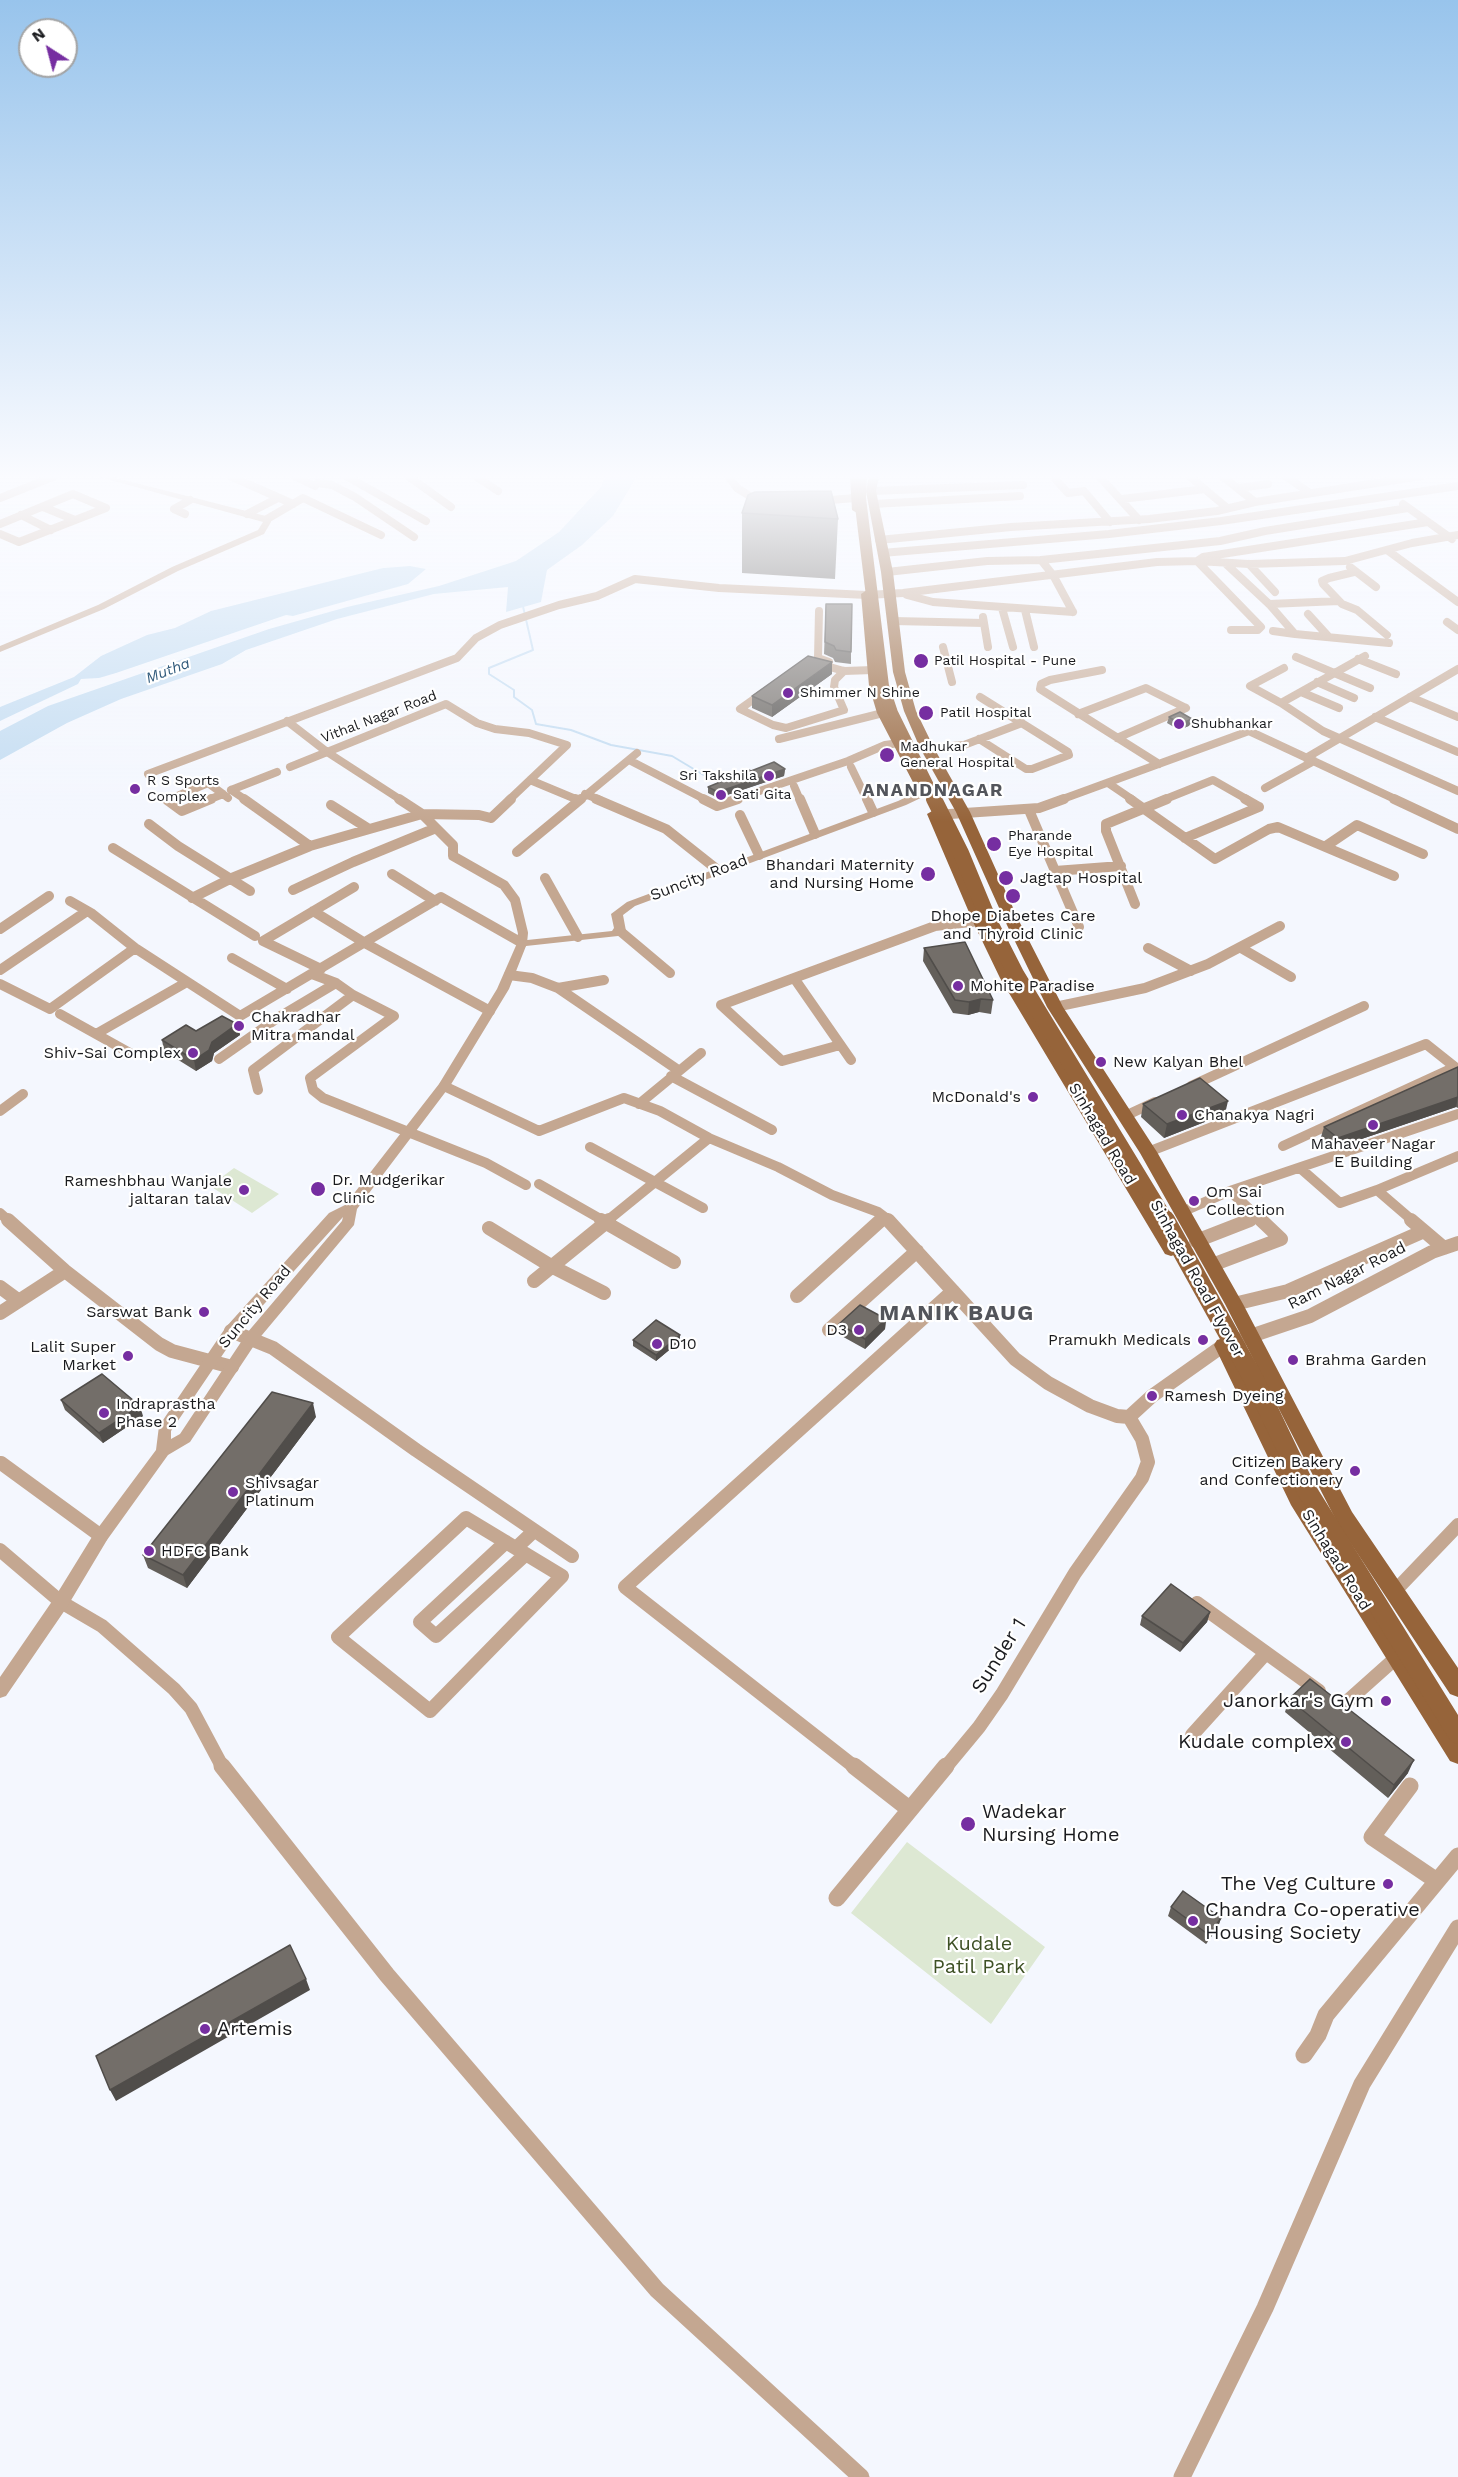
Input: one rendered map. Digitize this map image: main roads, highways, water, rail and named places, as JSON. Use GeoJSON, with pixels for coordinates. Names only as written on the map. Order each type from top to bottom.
{"type":"FeatureCollection","features":[{"type":"Feature","properties":{"kind":"main road","name":"Sinhagad Road"},"geometry":{"type":"LineString","coordinates":[[867,592],[875,686],[883,713],[925,792],[980,921],[1008,978],[1169,1247],[1224,1345],[1298,1499],[1458,1754]]}},
{"type":"Feature","properties":{"kind":"main road","name":"Sinhagad Road Flyover"},"geometry":{"type":"LineString","coordinates":[[871,592],[883,686],[892,712],[962,853],[990,923],[1016,974],[1186,1255],[1253,1378],[1306,1489],[1458,1734]]}},
{"type":"Feature","properties":{"kind":"main road","name":"Sinhagad Road Flyover"},"geometry":{"type":"LineString","coordinates":[[878,592],[882,646],[888,685],[937,786],[996,922],[1044,1010],[1114,1118],[1237,1330],[1320,1500],[1458,1715]]}},
{"type":"Feature","properties":{"kind":"main road","name":"Sinhagad Road"},"geometry":{"type":"LineString","coordinates":[[890,592],[903,686],[910,711],[927,748],[963,812],[1012,921],[1055,1007],[1148,1152],[1196,1241],[1234,1304],[1331,1494],[1458,1687]]}},
{"type":"Feature","properties":{"kind":"water"},"geometry":{"type":"Polygon","coordinates":[[[289,592],[381,592],[293,616],[286,615],[99,678],[81,679],[78,684],[0,721],[0,707],[74,677],[101,656],[147,635],[175,628],[211,611],[289,592]]]}},
{"type":"Feature","properties":{"kind":"water","name":"Mutha"},"geometry":{"type":"Polygon","coordinates":[[[414,592],[459,592],[434,594],[337,619],[246,650],[222,664],[121,699],[67,723],[0,760],[0,731],[48,706],[269,629],[347,607],[414,592]]]}},
{"type":"Feature","properties":{"kind":"water"},"geometry":{"type":"Polygon","coordinates":[[[508,592],[543,592],[541,602],[506,612],[508,592]]]}},
{"type":"Feature","properties":{"kind":"waterway"},"geometry":{"type":"LineString","coordinates":[[522,602],[533,650],[489,668],[489,674],[514,690],[514,697],[532,710],[536,724],[571,730],[611,745],[672,756],[712,780]]}},
{"type":"Feature","properties":{"kind":"place","name":"Patil Hospital - Pune"},"geometry":{"type":"Point","coordinates":[921,661]}},
{"type":"Feature","properties":{"kind":"place","name":"Shimmer N Shine"},"geometry":{"type":"Point","coordinates":[788,693]}},
{"type":"Feature","properties":{"kind":"place","name":"Patil Hospital"},"geometry":{"type":"Point","coordinates":[926,713]}},
{"type":"Feature","properties":{"kind":"place","name":"Shubhankar"},"geometry":{"type":"Point","coordinates":[1179,724]}},
{"type":"Feature","properties":{"kind":"place","name":"Madhukar General Hospital"},"geometry":{"type":"Point","coordinates":[887,755]}},
{"type":"Feature","properties":{"kind":"place","name":"Sri Takshila"},"geometry":{"type":"Point","coordinates":[769,776]}},
{"type":"Feature","properties":{"kind":"place","name":"R S Sports Complex"},"geometry":{"type":"Point","coordinates":[135,789]}},
{"type":"Feature","properties":{"kind":"place","name":"Sati Gita"},"geometry":{"type":"Point","coordinates":[721,795]}},
{"type":"Feature","properties":{"kind":"place","name":"Pharande Eye Hospital"},"geometry":{"type":"Point","coordinates":[994,844]}},
{"type":"Feature","properties":{"kind":"place","name":"Bhandari Maternity and Nursing Home"},"geometry":{"type":"Point","coordinates":[928,874]}},
{"type":"Feature","properties":{"kind":"place","name":"Jagtap Hospital"},"geometry":{"type":"Point","coordinates":[1006,878]}},
{"type":"Feature","properties":{"kind":"place","name":"Dhope Diabetes Care and Thyroid Clinic"},"geometry":{"type":"Point","coordinates":[1013,896]}},
{"type":"Feature","properties":{"kind":"place","name":"Mohite Paradise"},"geometry":{"type":"Point","coordinates":[958,986]}},
{"type":"Feature","properties":{"kind":"place","name":"Chakradhar Mitra mandal"},"geometry":{"type":"Point","coordinates":[239,1026]}},
{"type":"Feature","properties":{"kind":"place","name":"Shiv-Sai Complex"},"geometry":{"type":"Point","coordinates":[193,1053]}},
{"type":"Feature","properties":{"kind":"place","name":"New Kalyan Bhel"},"geometry":{"type":"Point","coordinates":[1101,1062]}},
{"type":"Feature","properties":{"kind":"place","name":"McDonald's"},"geometry":{"type":"Point","coordinates":[1033,1097]}},
{"type":"Feature","properties":{"kind":"place","name":"Chanakya Nagri"},"geometry":{"type":"Point","coordinates":[1182,1115]}},
{"type":"Feature","properties":{"kind":"place","name":"Mahaveer Nagar E Building"},"geometry":{"type":"Point","coordinates":[1373,1125]}},
{"type":"Feature","properties":{"kind":"place","name":"Dr. Mudgerikar Clinic"},"geometry":{"type":"Point","coordinates":[318,1189]}},
{"type":"Feature","properties":{"kind":"place","name":"Rameshbhau Wanjale jaltaran talav"},"geometry":{"type":"Point","coordinates":[244,1190]}},
{"type":"Feature","properties":{"kind":"place","name":"Om Sai Collection"},"geometry":{"type":"Point","coordinates":[1194,1201]}},
{"type":"Feature","properties":{"kind":"place","name":"Sarswat Bank"},"geometry":{"type":"Point","coordinates":[204,1312]}},
{"type":"Feature","properties":{"kind":"place","name":"D3"},"geometry":{"type":"Point","coordinates":[859,1330]}},
{"type":"Feature","properties":{"kind":"place","name":"Pramukh Medicals"},"geometry":{"type":"Point","coordinates":[1203,1340]}},
{"type":"Feature","properties":{"kind":"place","name":"D10"},"geometry":{"type":"Point","coordinates":[657,1344]}},
{"type":"Feature","properties":{"kind":"place","name":"Lalit Super Market"},"geometry":{"type":"Point","coordinates":[128,1356]}},
{"type":"Feature","properties":{"kind":"place","name":"Brahma Garden"},"geometry":{"type":"Point","coordinates":[1293,1360]}},
{"type":"Feature","properties":{"kind":"place","name":"Ramesh Dyeing"},"geometry":{"type":"Point","coordinates":[1152,1396]}},
{"type":"Feature","properties":{"kind":"place","name":"Indraprastha Phase 2"},"geometry":{"type":"Point","coordinates":[104,1413]}},
{"type":"Feature","properties":{"kind":"place","name":"Citizen Bakery and Confectionery"},"geometry":{"type":"Point","coordinates":[1355,1471]}},
{"type":"Feature","properties":{"kind":"place","name":"Shivsagar Platinum"},"geometry":{"type":"Point","coordinates":[233,1492]}},
{"type":"Feature","properties":{"kind":"place","name":"HDFC Bank"},"geometry":{"type":"Point","coordinates":[149,1551]}},
{"type":"Feature","properties":{"kind":"place","name":"Janorkar's Gym"},"geometry":{"type":"Point","coordinates":[1386,1701]}},
{"type":"Feature","properties":{"kind":"place","name":"Kudale complex"},"geometry":{"type":"Point","coordinates":[1346,1742]}},
{"type":"Feature","properties":{"kind":"place","name":"Wadekar Nursing Home"},"geometry":{"type":"Point","coordinates":[968,1824]}},
{"type":"Feature","properties":{"kind":"place","name":"The Veg Culture"},"geometry":{"type":"Point","coordinates":[1388,1884]}},
{"type":"Feature","properties":{"kind":"place","name":"Chandra Co-operative Housing Society"},"geometry":{"type":"Point","coordinates":[1193,1921]}},
{"type":"Feature","properties":{"kind":"place","name":"Artemis"},"geometry":{"type":"Point","coordinates":[205,2029]}},
{"type":"Feature","properties":{"kind":"district","name":"ANANDNAGAR"},"geometry":{"type":"Point","coordinates":[933,791]}},
{"type":"Feature","properties":{"kind":"district","name":"MANIK BAUG"},"geometry":{"type":"Point","coordinates":[957,1314]}},
{"type":"Feature","properties":{"kind":"park label","name":"Kudale Patil Park"},"geometry":{"type":"Point","coordinates":[979,1956]}}]}
